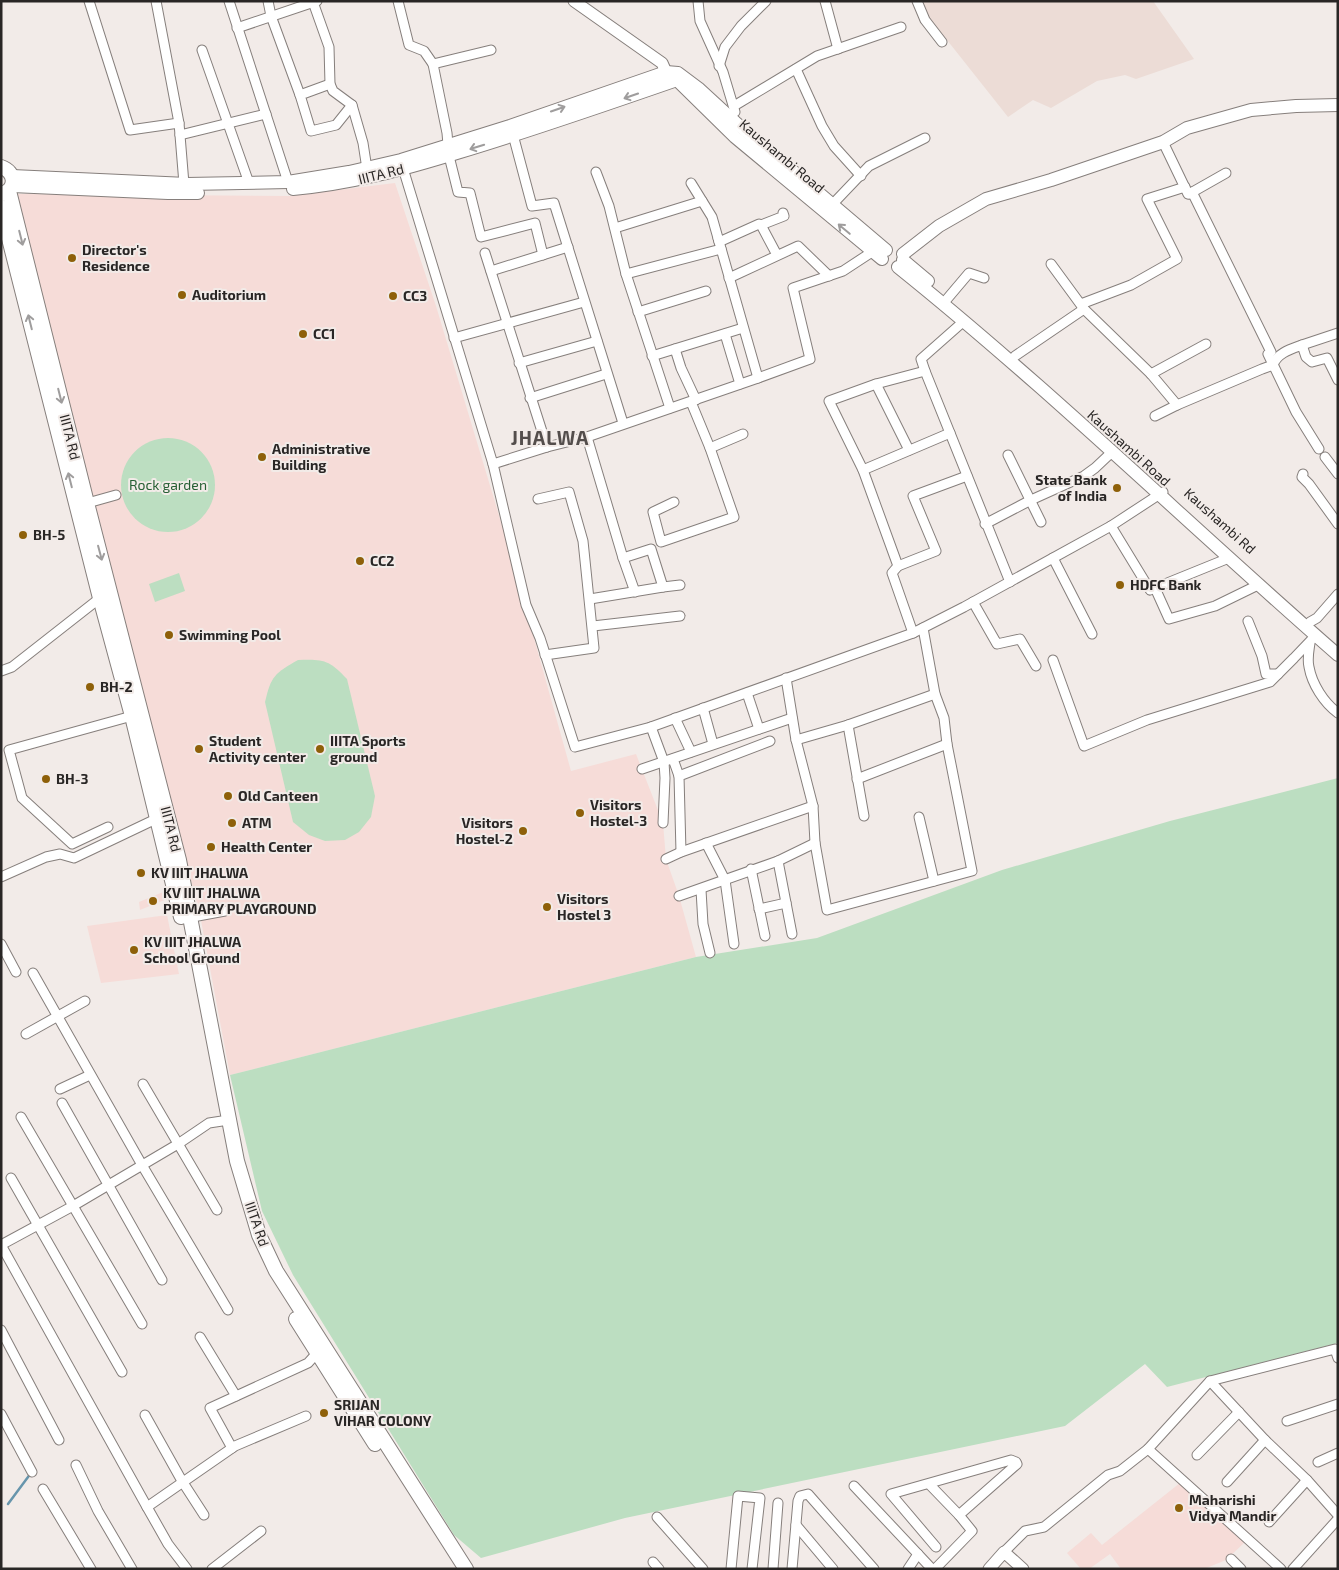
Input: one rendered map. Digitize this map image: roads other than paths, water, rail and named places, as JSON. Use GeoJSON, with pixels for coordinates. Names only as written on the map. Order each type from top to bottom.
{"type":"FeatureCollection","features":[{"type":"Feature","properties":{"kind":"main road","name":"Kaushambi Road"},"geometry":{"type":"LineString","coordinates":[[666,72],[677,80],[735,137],[829,208]]}},
{"type":"Feature","properties":{"kind":"main road","name":"Kaushambi Rd"},"geometry":{"type":"LineString","coordinates":[[666,72],[678,73],[698,88],[829,208],[947,299],[1015,356],[1161,493],[1338,646]]}},
{"type":"Feature","properties":{"kind":"main road","name":"IIITA Rd"},"geometry":{"type":"LineString","coordinates":[[511,131],[666,72]]}},
{"type":"Feature","properties":{"kind":"main road","name":"IIITA Rd"},"geometry":{"type":"LineString","coordinates":[[7,183],[168,193],[313,187],[352,182],[402,164],[677,80]]}},
{"type":"Feature","properties":{"kind":"main road"},"geometry":{"type":"LineString","coordinates":[[892,256],[921,231],[939,226],[986,199],[1051,180],[1163,142],[1187,128],[1251,110],[1338,105]]}},
{"type":"Feature","properties":{"kind":"main road","name":"IIITA Rd"},"geometry":{"type":"LineString","coordinates":[[7,183],[184,184],[288,182],[402,164]]}},
{"type":"Feature","properties":{"kind":"main road","name":"IIITA Rd"},"geometry":{"type":"LineString","coordinates":[[7,183],[104,600],[137,715],[163,817],[186,918],[244,1217],[258,1254],[282,1296],[456,1569]]}},
{"type":"Feature","properties":{"kind":"main road","name":"IIITA Rd"},"geometry":{"type":"LineString","coordinates":[[1,207],[82,504]]}},
{"type":"Feature","properties":{"kind":"main road","name":"Kaushambi Road"},"geometry":{"type":"LineString","coordinates":[[892,256],[964,322],[1161,493],[1312,639],[1338,654]]}},
{"type":"Feature","properties":{"kind":"main road","name":"IIITA Rd"},"geometry":{"type":"LineString","coordinates":[[186,918],[222,1121],[259,1235],[276,1271],[466,1569]]}},
{"type":"Feature","properties":{"kind":"street"},"geometry":{"type":"LineString","coordinates":[[89,1],[130,130],[179,123]]}},
{"type":"Feature","properties":{"kind":"street"},"geometry":{"type":"LineString","coordinates":[[156,1],[179,123],[184,184]]}},
{"type":"Feature","properties":{"kind":"street"},"geometry":{"type":"LineString","coordinates":[[229,1],[288,182]]}},
{"type":"Feature","properties":{"kind":"street"},"geometry":{"type":"LineString","coordinates":[[268,1],[271,16],[311,131],[336,125],[352,105]]}},
{"type":"Feature","properties":{"kind":"street"},"geometry":{"type":"LineString","coordinates":[[398,1],[410,45],[424,51],[433,64],[447,133],[448,150],[458,192],[470,193],[481,237],[535,223],[543,255]]}},
{"type":"Feature","properties":{"kind":"street"},"geometry":{"type":"LineString","coordinates":[[574,1],[662,64],[666,72]]}},
{"type":"Feature","properties":{"kind":"street"},"geometry":{"type":"LineString","coordinates":[[698,1],[700,21],[723,72],[734,106],[735,137]]}},
{"type":"Feature","properties":{"kind":"street"},"geometry":{"type":"LineString","coordinates":[[719,66],[725,47],[741,26],[766,1]]}},
{"type":"Feature","properties":{"kind":"street"},"geometry":{"type":"LineString","coordinates":[[825,1],[838,49]]}},
{"type":"Feature","properties":{"kind":"street"},"geometry":{"type":"LineString","coordinates":[[917,1],[925,20],[942,42]]}},
{"type":"Feature","properties":{"kind":"street"},"geometry":{"type":"LineString","coordinates":[[237,28],[315,2],[329,47],[330,84],[333,91],[352,105],[363,143],[367,169]]}},
{"type":"Feature","properties":{"kind":"street"},"geometry":{"type":"LineString","coordinates":[[734,106],[818,56],[901,27]]}},
{"type":"Feature","properties":{"kind":"street"},"geometry":{"type":"LineString","coordinates":[[202,50],[249,183]]}},
{"type":"Feature","properties":{"kind":"street"},"geometry":{"type":"LineString","coordinates":[[433,64],[491,50]]}},
{"type":"Feature","properties":{"kind":"street"},"geometry":{"type":"LineString","coordinates":[[796,69],[826,133],[834,146],[861,176]]}},
{"type":"Feature","properties":{"kind":"street"},"geometry":{"type":"LineString","coordinates":[[300,95],[330,84]]}},
{"type":"Feature","properties":{"kind":"street"},"geometry":{"type":"LineString","coordinates":[[180,135],[266,114]]}},
{"type":"Feature","properties":{"kind":"street"},"geometry":{"type":"LineString","coordinates":[[511,131],[532,206],[554,203],[623,424]]}},
{"type":"Feature","properties":{"kind":"street"},"geometry":{"type":"LineString","coordinates":[[829,208],[869,166],[925,138]]}},
{"type":"Feature","properties":{"kind":"street"},"geometry":{"type":"LineString","coordinates":[[1163,142],[1187,190],[1192,192],[1267,343],[1271,352],[1268,354],[1272,365],[1296,412],[1319,449]]}},
{"type":"Feature","properties":{"kind":"street"},"geometry":{"type":"LineString","coordinates":[[402,164],[493,464],[526,605],[546,655],[575,747],[651,727],[913,633],[1111,526],[1161,493]]}},
{"type":"Feature","properties":{"kind":"street"},"geometry":{"type":"LineString","coordinates":[[596,172],[609,206],[626,274],[670,408]]}},
{"type":"Feature","properties":{"kind":"street"},"geometry":{"type":"LineString","coordinates":[[1084,309],[1081,304],[1131,284],[1177,259],[1147,199],[1187,190],[1226,174]]}},
{"type":"Feature","properties":{"kind":"street"},"geometry":{"type":"LineString","coordinates":[[691,183],[712,217],[742,328],[758,378]]}},
{"type":"Feature","properties":{"kind":"street"},"geometry":{"type":"LineString","coordinates":[[614,228],[702,201]]}},
{"type":"Feature","properties":{"kind":"street"},"geometry":{"type":"LineString","coordinates":[[718,238],[719,242],[759,224],[761,225],[784,216],[783,213]]}},
{"type":"Feature","properties":{"kind":"street"},"geometry":{"type":"LineString","coordinates":[[761,225],[777,255]]}},
{"type":"Feature","properties":{"kind":"street"},"geometry":{"type":"LineString","coordinates":[[729,278],[798,246],[829,276]]}},
{"type":"Feature","properties":{"kind":"street"},"geometry":{"type":"LineString","coordinates":[[491,271],[568,247]]}},
{"type":"Feature","properties":{"kind":"street"},"geometry":{"type":"LineString","coordinates":[[626,274],[721,250]]}},
{"type":"Feature","properties":{"kind":"street"},"geometry":{"type":"LineString","coordinates":[[485,253],[547,447]]}},
{"type":"Feature","properties":{"kind":"street"},"geometry":{"type":"LineString","coordinates":[[493,464],[587,437],[810,358],[792,288],[892,256]]}},
{"type":"Feature","properties":{"kind":"street"},"geometry":{"type":"LineString","coordinates":[[1051,264],[1084,309],[1151,374],[1177,405]]}},
{"type":"Feature","properties":{"kind":"street"},"geometry":{"type":"LineString","coordinates":[[947,299],[969,273],[984,278]]}},
{"type":"Feature","properties":{"kind":"street"},"geometry":{"type":"LineString","coordinates":[[638,312],[706,291]]}},
{"type":"Feature","properties":{"kind":"street"},"geometry":{"type":"LineString","coordinates":[[454,338],[584,302]]}},
{"type":"Feature","properties":{"kind":"street"},"geometry":{"type":"LineString","coordinates":[[1015,356],[1084,309]]}},
{"type":"Feature","properties":{"kind":"street"},"geometry":{"type":"LineString","coordinates":[[964,322],[922,359],[985,524],[1010,582]]}},
{"type":"Feature","properties":{"kind":"street"},"geometry":{"type":"LineString","coordinates":[[652,356],[742,328]]}},
{"type":"Feature","properties":{"kind":"street"},"geometry":{"type":"LineString","coordinates":[[1155,416],[1272,365],[1280,355],[1302,345],[1338,333]]}},
{"type":"Feature","properties":{"kind":"street"},"geometry":{"type":"LineString","coordinates":[[725,334],[740,384]]}},
{"type":"Feature","properties":{"kind":"street"},"geometry":{"type":"LineString","coordinates":[[519,363],[597,341]]}},
{"type":"Feature","properties":{"kind":"street"},"geometry":{"type":"LineString","coordinates":[[1151,374],[1206,344]]}},
{"type":"Feature","properties":{"kind":"street"},"geometry":{"type":"LineString","coordinates":[[1302,345],[1306,357],[1312,362],[1327,358],[1338,380]]}},
{"type":"Feature","properties":{"kind":"street"},"geometry":{"type":"LineString","coordinates":[[674,502],[653,512],[661,542],[734,517],[675,349]]}},
{"type":"Feature","properties":{"kind":"street"},"geometry":{"type":"LineString","coordinates":[[1262,368],[1280,378]]}},
{"type":"Feature","properties":{"kind":"street"},"geometry":{"type":"LineString","coordinates":[[898,566],[863,470],[829,401],[876,384],[925,371]]}},
{"type":"Feature","properties":{"kind":"street"},"geometry":{"type":"LineString","coordinates":[[530,398],[606,374]]}},
{"type":"Feature","properties":{"kind":"street"},"geometry":{"type":"LineString","coordinates":[[876,384],[909,450]]}},
{"type":"Feature","properties":{"kind":"street"},"geometry":{"type":"LineString","coordinates":[[863,470],[950,433]]}},
{"type":"Feature","properties":{"kind":"street"},"geometry":{"type":"LineString","coordinates":[[710,448],[743,434]]}},
{"type":"Feature","properties":{"kind":"street"},"geometry":{"type":"LineString","coordinates":[[587,437],[635,592]]}},
{"type":"Feature","properties":{"kind":"street"},"geometry":{"type":"LineString","coordinates":[[985,524],[1030,500],[1084,476],[1112,452]]}},
{"type":"Feature","properties":{"kind":"street"},"geometry":{"type":"LineString","coordinates":[[1008,455],[1041,522]]}},
{"type":"Feature","properties":{"kind":"street"},"geometry":{"type":"LineString","coordinates":[[1325,457],[1338,474]]}},
{"type":"Feature","properties":{"kind":"street"},"geometry":{"type":"LineString","coordinates":[[1303,474],[1302,478],[1309,484],[1338,524]]}},
{"type":"Feature","properties":{"kind":"street"},"geometry":{"type":"LineString","coordinates":[[913,633],[892,572],[898,566],[936,551],[913,496],[967,476]]}},
{"type":"Feature","properties":{"kind":"street"},"geometry":{"type":"LineString","coordinates":[[538,500],[569,492],[583,540],[593,626],[594,648],[546,655]]}},
{"type":"Feature","properties":{"kind":"street"},"geometry":{"type":"LineString","coordinates":[[82,504],[116,495]]}},
{"type":"Feature","properties":{"kind":"street"},"geometry":{"type":"LineString","coordinates":[[1111,526],[1150,590],[1229,558]]}},
{"type":"Feature","properties":{"kind":"street"},"geometry":{"type":"LineString","coordinates":[[623,558],[651,549],[664,587]]}},
{"type":"Feature","properties":{"kind":"street"},"geometry":{"type":"LineString","coordinates":[[1053,558],[1092,634]]}},
{"type":"Feature","properties":{"kind":"street"},"geometry":{"type":"LineString","coordinates":[[590,599],[680,585]]}},
{"type":"Feature","properties":{"kind":"street"},"geometry":{"type":"LineString","coordinates":[[1155,588],[1170,619],[1215,606],[1258,585]]}},
{"type":"Feature","properties":{"kind":"street"},"geometry":{"type":"LineString","coordinates":[[1310,622],[1338,594]]}},
{"type":"Feature","properties":{"kind":"street"},"geometry":{"type":"LineString","coordinates":[[1,671],[12,667],[104,600]]}},
{"type":"Feature","properties":{"kind":"street"},"geometry":{"type":"LineString","coordinates":[[973,602],[997,644],[1020,639],[1036,666]]}},
{"type":"Feature","properties":{"kind":"street"},"geometry":{"type":"LineString","coordinates":[[593,626],[680,616]]}},
{"type":"Feature","properties":{"kind":"street"},"geometry":{"type":"LineString","coordinates":[[1248,622],[1262,656],[1266,674],[1278,674]]}},
{"type":"Feature","properties":{"kind":"street"},"geometry":{"type":"LineString","coordinates":[[786,678],[796,740],[813,806],[815,843],[827,910],[972,871],[947,744],[944,718],[935,694],[923,628]]}},
{"type":"Feature","properties":{"kind":"street"},"geometry":{"type":"LineString","coordinates":[[1053,660],[1084,746],[1147,720],[1270,682],[1312,639]]}},
{"type":"Feature","properties":{"kind":"street"},"geometry":{"type":"LineString","coordinates":[[1312,639],[1308,665],[1314,683],[1330,707],[1338,713]]}},
{"type":"Feature","properties":{"kind":"street"},"geometry":{"type":"LineString","coordinates":[[747,692],[759,729]]}},
{"type":"Feature","properties":{"kind":"street"},"geometry":{"type":"LineString","coordinates":[[796,740],[848,725],[935,694]]}},
{"type":"Feature","properties":{"kind":"street"},"geometry":{"type":"LineString","coordinates":[[703,708],[713,744]]}},
{"type":"Feature","properties":{"kind":"street"},"geometry":{"type":"LineString","coordinates":[[108,826],[72,844],[22,798],[9,750],[137,715]]}},
{"type":"Feature","properties":{"kind":"street"},"geometry":{"type":"LineString","coordinates":[[675,718],[691,752]]}},
{"type":"Feature","properties":{"kind":"street"},"geometry":{"type":"LineString","coordinates":[[642,769],[792,718]]}},
{"type":"Feature","properties":{"kind":"street"},"geometry":{"type":"LineString","coordinates":[[848,725],[864,816]]}},
{"type":"Feature","properties":{"kind":"street"},"geometry":{"type":"LineString","coordinates":[[651,727],[668,760],[679,776],[681,852]]}},
{"type":"Feature","properties":{"kind":"street"},"geometry":{"type":"LineString","coordinates":[[679,776],[770,741]]}},
{"type":"Feature","properties":{"kind":"street"},"geometry":{"type":"LineString","coordinates":[[857,779],[947,744]]}},
{"type":"Feature","properties":{"kind":"street"},"geometry":{"type":"LineString","coordinates":[[663,823],[665,778],[668,760]]}},
{"type":"Feature","properties":{"kind":"street"},"geometry":{"type":"LineString","coordinates":[[666,859],[813,806]]}},
{"type":"Feature","properties":{"kind":"street"},"geometry":{"type":"LineString","coordinates":[[1,877],[46,856],[60,854],[74,858],[163,817]]}},
{"type":"Feature","properties":{"kind":"street"},"geometry":{"type":"LineString","coordinates":[[919,817],[934,881]]}},
{"type":"Feature","properties":{"kind":"street"},"geometry":{"type":"LineString","coordinates":[[706,843],[724,880],[734,944]]}},
{"type":"Feature","properties":{"kind":"street"},"geometry":{"type":"LineString","coordinates":[[678,896],[701,890],[751,869],[778,861],[815,843]]}},
{"type":"Feature","properties":{"kind":"street"},"geometry":{"type":"LineString","coordinates":[[778,861],[792,934]]}},
{"type":"Feature","properties":{"kind":"street"},"geometry":{"type":"LineString","coordinates":[[751,869],[765,936]]}},
{"type":"Feature","properties":{"kind":"street"},"geometry":{"type":"LineString","coordinates":[[701,890],[703,924],[710,953]]}},
{"type":"Feature","properties":{"kind":"street"},"geometry":{"type":"LineString","coordinates":[[759,909],[786,903]]}},
{"type":"Feature","properties":{"kind":"street"},"geometry":{"type":"LineString","coordinates":[[186,918],[225,911]]}},
{"type":"Feature","properties":{"kind":"street"},"geometry":{"type":"LineString","coordinates":[[1,944],[16,972]]}},
{"type":"Feature","properties":{"kind":"street"},"geometry":{"type":"LineString","coordinates":[[33,973],[142,1165],[228,1310]]}},
{"type":"Feature","properties":{"kind":"street"},"geometry":{"type":"LineString","coordinates":[[26,1034],[85,1001]]}},
{"type":"Feature","properties":{"kind":"street"},"geometry":{"type":"LineString","coordinates":[[60,1089],[90,1075]]}},
{"type":"Feature","properties":{"kind":"street"},"geometry":{"type":"LineString","coordinates":[[143,1084],[217,1210]]}},
{"type":"Feature","properties":{"kind":"street"},"geometry":{"type":"LineString","coordinates":[[62,1103],[162,1280]]}},
{"type":"Feature","properties":{"kind":"street"},"geometry":{"type":"LineString","coordinates":[[22,1117],[142,1324]]}},
{"type":"Feature","properties":{"kind":"street"},"geometry":{"type":"LineString","coordinates":[[187,1569],[168,1544],[1,1245],[73,1206],[178,1144],[209,1123],[222,1121]]}},
{"type":"Feature","properties":{"kind":"street"},"geometry":{"type":"LineString","coordinates":[[11,1178],[122,1372]]}},
{"type":"Feature","properties":{"kind":"street"},"geometry":{"type":"LineString","coordinates":[[1,1330],[59,1440]]}},
{"type":"Feature","properties":{"kind":"street"},"geometry":{"type":"LineString","coordinates":[[200,1337],[236,1396]]}},
{"type":"Feature","properties":{"kind":"street"},"geometry":{"type":"LineString","coordinates":[[989,1569],[1025,1531],[1044,1527],[1108,1475],[1120,1471],[1148,1449],[1210,1381],[1337,1352]]}},
{"type":"Feature","properties":{"kind":"street"},"geometry":{"type":"LineString","coordinates":[[232,1448],[210,1408],[308,1363],[317,1353]]}},
{"type":"Feature","properties":{"kind":"street"},"geometry":{"type":"LineString","coordinates":[[1210,1381],[1338,1514]]}},
{"type":"Feature","properties":{"kind":"street"},"geometry":{"type":"LineString","coordinates":[[1287,1421],[1338,1404]]}},
{"type":"Feature","properties":{"kind":"street"},"geometry":{"type":"LineString","coordinates":[[1197,1455],[1239,1412]]}},
{"type":"Feature","properties":{"kind":"street"},"geometry":{"type":"LineString","coordinates":[[1,1414],[32,1472]]}},
{"type":"Feature","properties":{"kind":"street"},"geometry":{"type":"LineString","coordinates":[[145,1415],[182,1481],[204,1515]]}},
{"type":"Feature","properties":{"kind":"street"},"geometry":{"type":"LineString","coordinates":[[147,1507],[232,1448],[306,1416]]}},
{"type":"Feature","properties":{"kind":"street"},"geometry":{"type":"LineString","coordinates":[[1227,1482],[1265,1440]]}},
{"type":"Feature","properties":{"kind":"street"},"geometry":{"type":"LineString","coordinates":[[1148,1449],[1280,1569]]}},
{"type":"Feature","properties":{"kind":"street"},"geometry":{"type":"LineString","coordinates":[[1318,1462],[1338,1454]]}},
{"type":"Feature","properties":{"kind":"street"},"geometry":{"type":"LineString","coordinates":[[936,1547],[892,1494],[930,1485],[1011,1460],[1016,1462],[1017,1464],[959,1515]]}},
{"type":"Feature","properties":{"kind":"street"},"geometry":{"type":"LineString","coordinates":[[76,1465],[98,1511],[132,1569]]}},
{"type":"Feature","properties":{"kind":"street"},"geometry":{"type":"LineString","coordinates":[[1268,1522],[1307,1480]]}},
{"type":"Feature","properties":{"kind":"street"},"geometry":{"type":"LineString","coordinates":[[854,1486],[934,1569],[972,1531],[930,1485]]}},
{"type":"Feature","properties":{"kind":"street"},"geometry":{"type":"LineString","coordinates":[[43,1489],[91,1569]]}},
{"type":"Feature","properties":{"kind":"street"},"geometry":{"type":"LineString","coordinates":[[792,1569],[798,1501],[800,1496],[808,1494],[871,1568]]}},
{"type":"Feature","properties":{"kind":"street"},"geometry":{"type":"LineString","coordinates":[[732,1569],[738,1496],[760,1498],[752,1569]]}},
{"type":"Feature","properties":{"kind":"street"},"geometry":{"type":"LineString","coordinates":[[773,1569],[778,1503]]}},
{"type":"Feature","properties":{"kind":"street"},"geometry":{"type":"LineString","coordinates":[[657,1517],[703,1569]]}},
{"type":"Feature","properties":{"kind":"street"},"geometry":{"type":"LineString","coordinates":[[1293,1569],[1338,1519]]}},
{"type":"Feature","properties":{"kind":"street"},"geometry":{"type":"LineString","coordinates":[[796,1525],[833,1569]]}},
{"type":"Feature","properties":{"kind":"street"},"geometry":{"type":"LineString","coordinates":[[212,1569],[261,1531]]}},
{"type":"Feature","properties":{"kind":"street"},"geometry":{"type":"LineString","coordinates":[[1004,1552],[1023,1569]]}},
{"type":"Feature","properties":{"kind":"street"},"geometry":{"type":"LineString","coordinates":[[908,1569],[918,1554]]}},
{"type":"Feature","properties":{"kind":"street"},"geometry":{"type":"LineString","coordinates":[[1231,1559],[1241,1569]]}},
{"type":"Feature","properties":{"kind":"waterway"},"geometry":{"type":"LineString","coordinates":[[8,1504],[31,1473]]}},
{"type":"Feature","properties":{"kind":"place","name":"Director's Residence"},"geometry":{"type":"Point","coordinates":[72,258]}},
{"type":"Feature","properties":{"kind":"place","name":"Auditorium"},"geometry":{"type":"Point","coordinates":[182,295]}},
{"type":"Feature","properties":{"kind":"place","name":"CC3"},"geometry":{"type":"Point","coordinates":[393,296]}},
{"type":"Feature","properties":{"kind":"place","name":"CC1"},"geometry":{"type":"Point","coordinates":[303,334]}},
{"type":"Feature","properties":{"kind":"place","name":"Administrative Building"},"geometry":{"type":"Point","coordinates":[262,457]}},
{"type":"Feature","properties":{"kind":"place","name":"State Bank of India"},"geometry":{"type":"Point","coordinates":[1117,488]}},
{"type":"Feature","properties":{"kind":"place","name":"BH-5"},"geometry":{"type":"Point","coordinates":[23,535]}},
{"type":"Feature","properties":{"kind":"place","name":"CC2"},"geometry":{"type":"Point","coordinates":[360,561]}},
{"type":"Feature","properties":{"kind":"place","name":"HDFC Bank"},"geometry":{"type":"Point","coordinates":[1120,585]}},
{"type":"Feature","properties":{"kind":"place","name":"Swimming Pool"},"geometry":{"type":"Point","coordinates":[169,635]}},
{"type":"Feature","properties":{"kind":"place","name":"BH-2"},"geometry":{"type":"Point","coordinates":[90,687]}},
{"type":"Feature","properties":{"kind":"place","name":"Student Activity center"},"geometry":{"type":"Point","coordinates":[199,749]}},
{"type":"Feature","properties":{"kind":"place","name":"IIITA Sports ground"},"geometry":{"type":"Point","coordinates":[320,749]}},
{"type":"Feature","properties":{"kind":"place","name":"BH-3"},"geometry":{"type":"Point","coordinates":[46,779]}},
{"type":"Feature","properties":{"kind":"place","name":"Old Canteen"},"geometry":{"type":"Point","coordinates":[228,796]}},
{"type":"Feature","properties":{"kind":"place","name":"Visitors Hostel-3"},"geometry":{"type":"Point","coordinates":[580,813]}},
{"type":"Feature","properties":{"kind":"place","name":"ATM"},"geometry":{"type":"Point","coordinates":[232,823]}},
{"type":"Feature","properties":{"kind":"place","name":"Visitors Hostel-2"},"geometry":{"type":"Point","coordinates":[523,831]}},
{"type":"Feature","properties":{"kind":"place","name":"Health Center"},"geometry":{"type":"Point","coordinates":[211,847]}},
{"type":"Feature","properties":{"kind":"place","name":"KV IIIT JHALWA"},"geometry":{"type":"Point","coordinates":[141,873]}},
{"type":"Feature","properties":{"kind":"place","name":"KV IIIT JHALWA PRIMARY PLAYGROUND"},"geometry":{"type":"Point","coordinates":[153,901]}},
{"type":"Feature","properties":{"kind":"place","name":"Visitors Hostel 3"},"geometry":{"type":"Point","coordinates":[547,907]}},
{"type":"Feature","properties":{"kind":"place","name":"KV IIIT JHALWA School Ground"},"geometry":{"type":"Point","coordinates":[134,950]}},
{"type":"Feature","properties":{"kind":"place","name":"SRIJAN VIHAR COLONY"},"geometry":{"type":"Point","coordinates":[324,1413]}},
{"type":"Feature","properties":{"kind":"place","name":"Maharishi Vidya Mandir"},"geometry":{"type":"Point","coordinates":[1179,1508]}},
{"type":"Feature","properties":{"kind":"district","name":"JHALWA"},"geometry":{"type":"Point","coordinates":[550,438]}},
{"type":"Feature","properties":{"kind":"park label","name":"Rock garden"},"geometry":{"type":"Point","coordinates":[168,485]}}]}
